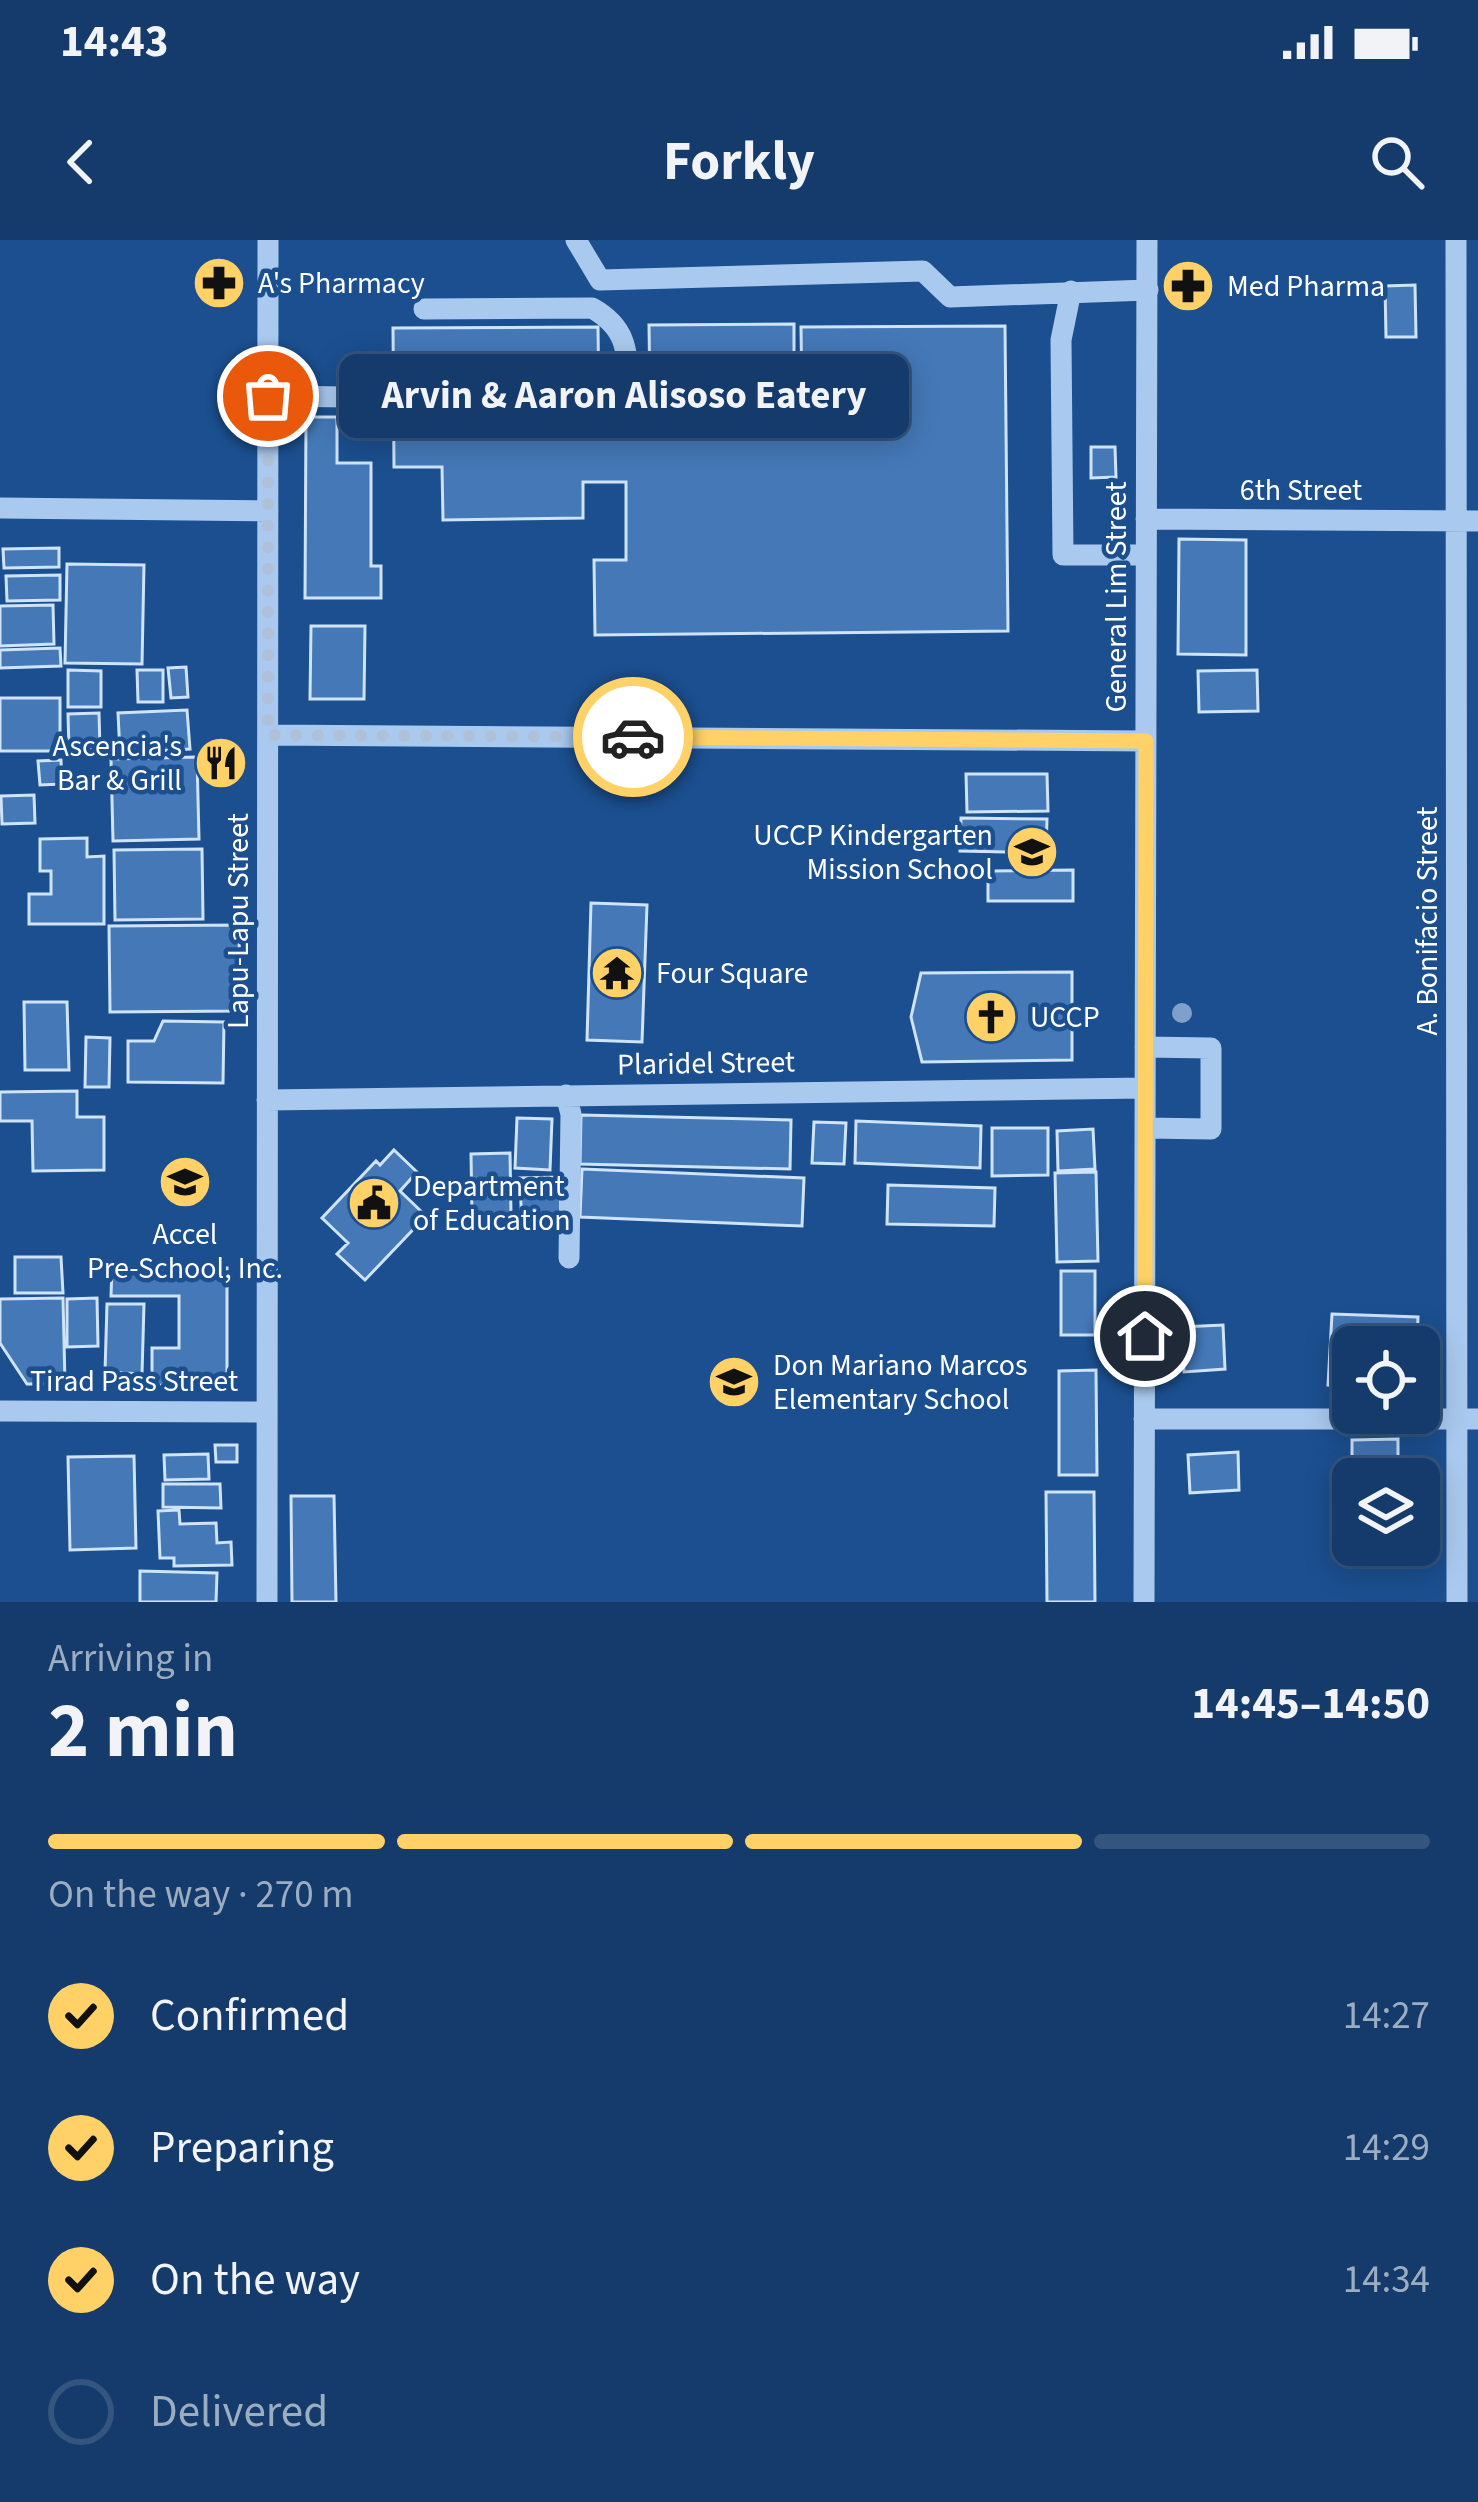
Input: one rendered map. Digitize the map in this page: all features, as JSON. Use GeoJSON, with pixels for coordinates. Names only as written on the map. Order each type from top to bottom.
{"type":"FeatureCollection","features":[{"type":"Feature","properties":{"kind":"street","name":"Lapu-Lapu Street"},"geometry":{"type":"LineString","coordinates":[[267,1602],[268,240]]}},
{"type":"Feature","properties":{"kind":"street"},"geometry":{"type":"LineString","coordinates":[[576,240],[600,280],[592,308]]}},
{"type":"Feature","properties":{"kind":"street","name":"General Lim Street"},"geometry":{"type":"LineString","coordinates":[[1144,1602],[1148,240]]}},
{"type":"Feature","properties":{"kind":"street","name":"A. Bonifacio Street"},"geometry":{"type":"LineString","coordinates":[[1456,240],[1467,520],[1468,1419],[1457,1602]]}},
{"type":"Feature","properties":{"kind":"street"},"geometry":{"type":"LineString","coordinates":[[600,280],[923,271],[950,297],[1148,290]]}},
{"type":"Feature","properties":{"kind":"street"},"geometry":{"type":"LineString","coordinates":[[1071,291],[1061,340],[1063,555],[1146,555]]}},
{"type":"Feature","properties":{"kind":"street"},"geometry":{"type":"LineString","coordinates":[[424,309],[592,308],[612,319],[625,339],[629,401]]}},
{"type":"Feature","properties":{"kind":"street"},"geometry":{"type":"LineString","coordinates":[[268,396],[349,397]]}},
{"type":"Feature","properties":{"kind":"street"},"geometry":{"type":"LineString","coordinates":[[0,508],[268,511]]}},
{"type":"Feature","properties":{"kind":"street","name":"6th Street"},"geometry":{"type":"LineString","coordinates":[[1146,520],[1467,520]]}},
{"type":"Feature","properties":{"kind":"street"},"geometry":{"type":"LineString","coordinates":[[268,735],[1146,741]]}},
{"type":"Feature","properties":{"kind":"street"},"geometry":{"type":"LineString","coordinates":[[1145,1047],[1211,1048],[1210,1129],[1146,1129]]}},
{"type":"Feature","properties":{"kind":"street","name":"Plaridel Street"},"geometry":{"type":"LineString","coordinates":[[267,1100],[1145,1088]]}},
{"type":"Feature","properties":{"kind":"street"},"geometry":{"type":"LineString","coordinates":[[566,1095],[571,1114],[569,1258]]}},
{"type":"Feature","properties":{"kind":"street","name":"Tirad Pass Street"},"geometry":{"type":"LineString","coordinates":[[0,1411],[267,1412]]}},
{"type":"Feature","properties":{"kind":"street"},"geometry":{"type":"LineString","coordinates":[[1144,1419],[1468,1419]]}},
{"type":"Feature","properties":{"kind":"building"},"geometry":{"type":"Polygon","coordinates":[[[1415,285],[1416,337],[1386,337],[1385,286],[1415,285]]]}},
{"type":"Feature","properties":{"kind":"building"},"geometry":{"type":"Polygon","coordinates":[[[794,324],[794,390],[650,392],[649,325],[794,324]]]}},
{"type":"Feature","properties":{"kind":"building"},"geometry":{"type":"Polygon","coordinates":[[[1005,326],[1008,631],[595,635],[594,560],[626,560],[626,482],[583,482],[583,518],[443,520],[442,467],[394,467],[393,328],[598,327],[599,412],[622,412],[622,434],[644,434],[643,399],[802,398],[801,327],[1005,326]]]}},
{"type":"Feature","properties":{"kind":"building"},"geometry":{"type":"Polygon","coordinates":[[[306,417],[337,417],[337,463],[371,463],[371,566],[381,566],[381,598],[305,598],[306,417]]]}},
{"type":"Feature","properties":{"kind":"building"},"geometry":{"type":"Polygon","coordinates":[[[1091,447],[1115,447],[1116,477],[1091,478],[1091,447]]]}},
{"type":"Feature","properties":{"kind":"building"},"geometry":{"type":"Polygon","coordinates":[[[1179,539],[1246,540],[1246,655],[1178,654],[1179,539]]]}},
{"type":"Feature","properties":{"kind":"building"},"geometry":{"type":"Polygon","coordinates":[[[59,548],[59,567],[4,568],[3,549],[59,548]]]}},
{"type":"Feature","properties":{"kind":"building"},"geometry":{"type":"Polygon","coordinates":[[[67,564],[144,565],[142,664],[65,663],[67,564]]]}},
{"type":"Feature","properties":{"kind":"building"},"geometry":{"type":"Polygon","coordinates":[[[60,575],[60,600],[7,601],[6,576],[60,575]]]}},
{"type":"Feature","properties":{"kind":"building"},"geometry":{"type":"Polygon","coordinates":[[[53,605],[54,644],[0,646],[0,606],[53,605]]]}},
{"type":"Feature","properties":{"kind":"building"},"geometry":{"type":"Polygon","coordinates":[[[311,626],[365,626],[364,699],[310,699],[311,626]]]}},
{"type":"Feature","properties":{"kind":"building"},"geometry":{"type":"Polygon","coordinates":[[[60,648],[61,666],[0,668],[0,650],[60,648]]]}},
{"type":"Feature","properties":{"kind":"building"},"geometry":{"type":"Polygon","coordinates":[[[186,667],[188,697],[171,698],[168,668],[186,667]]]}},
{"type":"Feature","properties":{"kind":"building"},"geometry":{"type":"Polygon","coordinates":[[[68,670],[101,671],[101,707],[68,707],[68,670]]]}},
{"type":"Feature","properties":{"kind":"building"},"geometry":{"type":"Polygon","coordinates":[[[137,670],[163,670],[163,702],[138,702],[137,670]]]}},
{"type":"Feature","properties":{"kind":"building"},"geometry":{"type":"Polygon","coordinates":[[[1257,670],[1258,711],[1199,712],[1198,671],[1257,670]]]}},
{"type":"Feature","properties":{"kind":"building"},"geometry":{"type":"Polygon","coordinates":[[[0,698],[60,698],[60,751],[0,751],[0,698]]]}},
{"type":"Feature","properties":{"kind":"building"},"geometry":{"type":"Polygon","coordinates":[[[187,710],[190,749],[120,753],[118,713],[187,710]]]}},
{"type":"Feature","properties":{"kind":"building"},"geometry":{"type":"Polygon","coordinates":[[[99,713],[100,749],[69,750],[68,714],[99,713]]]}},
{"type":"Feature","properties":{"kind":"building"},"geometry":{"type":"Polygon","coordinates":[[[197,757],[199,839],[113,841],[111,759],[197,757]]]}},
{"type":"Feature","properties":{"kind":"building"},"geometry":{"type":"Polygon","coordinates":[[[61,760],[62,784],[40,785],[38,761],[61,760]]]}},
{"type":"Feature","properties":{"kind":"building"},"geometry":{"type":"Polygon","coordinates":[[[966,774],[1047,774],[1048,811],[967,812],[966,774]]]}},
{"type":"Feature","properties":{"kind":"building"},"geometry":{"type":"Polygon","coordinates":[[[34,795],[35,823],[2,824],[1,796],[34,795]]]}},
{"type":"Feature","properties":{"kind":"building"},"geometry":{"type":"Polygon","coordinates":[[[961,818],[1047,819],[1046,853],[960,851],[961,818]]]}},
{"type":"Feature","properties":{"kind":"building"},"geometry":{"type":"Polygon","coordinates":[[[87,838],[87,857],[104,856],[104,924],[29,924],[29,894],[51,894],[51,871],[40,871],[40,839],[87,838]]]}},
{"type":"Feature","properties":{"kind":"building"},"geometry":{"type":"Polygon","coordinates":[[[202,849],[203,919],[115,920],[114,850],[202,849]]]}},
{"type":"Feature","properties":{"kind":"building"},"geometry":{"type":"Polygon","coordinates":[[[1073,870],[1073,901],[988,901],[988,871],[1073,870]]]}},
{"type":"Feature","properties":{"kind":"building","name":"Four Square"},"geometry":{"type":"Polygon","coordinates":[[[591,903],[647,905],[642,1042],[587,1040],[591,903]]]}},
{"type":"Feature","properties":{"kind":"building"},"geometry":{"type":"Polygon","coordinates":[[[239,925],[240,1011],[110,1012],[109,926],[239,925]]]}},
{"type":"Feature","properties":{"kind":"building","name":"UCCP"},"geometry":{"type":"Polygon","coordinates":[[[1072,972],[1072,1060],[922,1062],[911,1017],[921,973],[1072,972]]]}},
{"type":"Feature","properties":{"kind":"building"},"geometry":{"type":"Polygon","coordinates":[[[24,1002],[67,1002],[69,1070],[25,1070],[24,1002]]]}},
{"type":"Feature","properties":{"kind":"building"},"geometry":{"type":"Polygon","coordinates":[[[163,1021],[224,1022],[223,1083],[128,1082],[128,1041],[154,1041],[163,1021]]]}},
{"type":"Feature","properties":{"kind":"building"},"geometry":{"type":"Polygon","coordinates":[[[86,1037],[110,1038],[109,1087],[85,1087],[86,1037]]]}},
{"type":"Feature","properties":{"kind":"building"},"geometry":{"type":"Polygon","coordinates":[[[77,1091],[77,1117],[104,1117],[104,1170],[33,1171],[32,1121],[0,1121],[0,1092],[77,1091]]]}},
{"type":"Feature","properties":{"kind":"building"},"geometry":{"type":"Polygon","coordinates":[[[581,1115],[791,1120],[790,1169],[580,1164],[581,1115]]]}},
{"type":"Feature","properties":{"kind":"building"},"geometry":{"type":"Polygon","coordinates":[[[517,1118],[552,1119],[550,1170],[515,1168],[517,1118]]]}},
{"type":"Feature","properties":{"kind":"building"},"geometry":{"type":"Polygon","coordinates":[[[856,1121],[981,1126],[980,1168],[855,1163],[856,1121]]]}},
{"type":"Feature","properties":{"kind":"building"},"geometry":{"type":"Polygon","coordinates":[[[814,1122],[846,1123],[844,1164],[812,1163],[814,1122]]]}},
{"type":"Feature","properties":{"kind":"building"},"geometry":{"type":"Polygon","coordinates":[[[992,1128],[1048,1128],[1048,1175],[992,1176],[992,1128]]]}},
{"type":"Feature","properties":{"kind":"building"},"geometry":{"type":"Polygon","coordinates":[[[1093,1129],[1095,1169],[1058,1171],[1057,1131],[1093,1129]]]}},
{"type":"Feature","properties":{"kind":"building","name":"Department of Education"},"geometry":{"type":"Polygon","coordinates":[[[394,1150],[417,1172],[400,1191],[426,1216],[365,1280],[337,1254],[348,1243],[322,1218],[376,1161],[380,1165],[394,1150]]]}},
{"type":"Feature","properties":{"kind":"building"},"geometry":{"type":"Polygon","coordinates":[[[510,1153],[511,1214],[472,1215],[471,1154],[510,1153]]]}},
{"type":"Feature","properties":{"kind":"building"},"geometry":{"type":"Polygon","coordinates":[[[582,1169],[804,1178],[802,1226],[580,1217],[582,1169]]]}},
{"type":"Feature","properties":{"kind":"building"},"geometry":{"type":"Polygon","coordinates":[[[1096,1172],[1098,1261],[1057,1262],[1055,1173],[1096,1172]]]}},
{"type":"Feature","properties":{"kind":"building"},"geometry":{"type":"Polygon","coordinates":[[[560,1177],[561,1230],[522,1231],[520,1178],[560,1177]]]}},
{"type":"Feature","properties":{"kind":"building"},"geometry":{"type":"Polygon","coordinates":[[[888,1185],[995,1188],[994,1226],[887,1224],[888,1185]]]}},
{"type":"Feature","properties":{"kind":"building"},"geometry":{"type":"Polygon","coordinates":[[[15,1257],[61,1257],[63,1293],[15,1293],[15,1257]]]}},
{"type":"Feature","properties":{"kind":"building"},"geometry":{"type":"Polygon","coordinates":[[[112,1268],[227,1268],[227,1386],[152,1385],[152,1348],[179,1348],[179,1296],[111,1296],[112,1268]]]}},
{"type":"Feature","properties":{"kind":"building"},"geometry":{"type":"Polygon","coordinates":[[[1061,1271],[1095,1271],[1095,1335],[1061,1335],[1061,1271]]]}},
{"type":"Feature","properties":{"kind":"building"},"geometry":{"type":"Polygon","coordinates":[[[63,1298],[65,1384],[27,1384],[0,1343],[0,1299],[63,1298]]]}},
{"type":"Feature","properties":{"kind":"building"},"geometry":{"type":"Polygon","coordinates":[[[97,1298],[98,1346],[67,1347],[67,1299],[97,1298]]]}},
{"type":"Feature","properties":{"kind":"building"},"geometry":{"type":"Polygon","coordinates":[[[107,1304],[144,1304],[142,1374],[105,1372],[107,1304]]]}},
{"type":"Feature","properties":{"kind":"building"},"geometry":{"type":"Polygon","coordinates":[[[1332,1314],[1418,1317],[1418,1326],[1332,1326],[1332,1385],[1328,1385],[1332,1314]]]}},
{"type":"Feature","properties":{"kind":"building"},"geometry":{"type":"Polygon","coordinates":[[[1223,1325],[1225,1369],[1184,1372],[1181,1327],[1223,1325]]]}},
{"type":"Feature","properties":{"kind":"building"},"geometry":{"type":"Polygon","coordinates":[[[1096,1370],[1097,1475],[1059,1475],[1059,1371],[1096,1370]]]}},
{"type":"Feature","properties":{"kind":"building"},"geometry":{"type":"Polygon","coordinates":[[[1398,1439],[1398,1458],[1352,1458],[1352,1440],[1398,1439]]]}},
{"type":"Feature","properties":{"kind":"building"},"geometry":{"type":"Polygon","coordinates":[[[215,1445],[237,1445],[237,1462],[216,1462],[215,1445]]]}},
{"type":"Feature","properties":{"kind":"building"},"geometry":{"type":"Polygon","coordinates":[[[1238,1452],[1239,1490],[1190,1493],[1188,1455],[1238,1452]]]}},
{"type":"Feature","properties":{"kind":"building"},"geometry":{"type":"Polygon","coordinates":[[[208,1454],[209,1479],[165,1480],[164,1455],[208,1454]]]}},
{"type":"Feature","properties":{"kind":"building"},"geometry":{"type":"Polygon","coordinates":[[[134,1456],[136,1548],[70,1550],[68,1457],[134,1456]]]}},
{"type":"Feature","properties":{"kind":"building"},"geometry":{"type":"Polygon","coordinates":[[[163,1484],[220,1484],[221,1508],[163,1507],[163,1484]]]}},
{"type":"Feature","properties":{"kind":"building"},"geometry":{"type":"Polygon","coordinates":[[[1046,1492],[1094,1492],[1095,1602],[1047,1602],[1046,1492]]]}},
{"type":"Feature","properties":{"kind":"building"},"geometry":{"type":"Polygon","coordinates":[[[291,1496],[334,1496],[336,1602],[292,1602],[291,1496]]]}},
{"type":"Feature","properties":{"kind":"building"},"geometry":{"type":"Polygon","coordinates":[[[179,1510],[180,1524],[216,1523],[217,1543],[231,1542],[232,1565],[174,1566],[174,1558],[160,1558],[158,1511],[179,1510]]]}},
{"type":"Feature","properties":{"kind":"building"},"geometry":{"type":"Polygon","coordinates":[[[140,1571],[217,1573],[216,1602],[140,1602],[140,1571]]]}},
{"type":"Feature","properties":{"kind":"way so far"},"geometry":{"type":"LineString","coordinates":[[268,396],[268,735],[633,737]]}},
{"type":"Feature","properties":{"kind":"place","name":"A's Pharmacy"},"geometry":{"type":"Point","coordinates":[219,283]}},
{"type":"Feature","properties":{"kind":"place","name":"Med Pharma"},"geometry":{"type":"Point","coordinates":[1188,286]}},
{"type":"Feature","properties":{"kind":"place","name":"Arvin & Aaron Alisoso Eatery"},"geometry":{"type":"Point","coordinates":[268,396]}},
{"type":"Feature","properties":{"kind":"place","name":"Ascencia's Bar & Grill"},"geometry":{"type":"Point","coordinates":[221,763]}},
{"type":"Feature","properties":{"kind":"place","name":"UCCP Kindergarten Mission School"},"geometry":{"type":"Point","coordinates":[1032,852]}},
{"type":"Feature","properties":{"kind":"place","name":"Four Square"},"geometry":{"type":"Point","coordinates":[617,973]}},
{"type":"Feature","properties":{"kind":"place","name":"UCCP"},"geometry":{"type":"Point","coordinates":[991,1017]}},
{"type":"Feature","properties":{"kind":"place","name":"Accel Pre-School, Inc."},"geometry":{"type":"Point","coordinates":[185,1182]}},
{"type":"Feature","properties":{"kind":"place","name":"Department of Education"},"geometry":{"type":"Point","coordinates":[374,1203]}},
{"type":"Feature","properties":{"kind":"place","name":"Don Mariano Marcos Elementary School"},"geometry":{"type":"Point","coordinates":[734,1382]}},
{"type":"Feature","properties":{"kind":"route"},"geometry":{"type":"LineString","coordinates":[[633,737],[1146,741],[1145,1336]]}}]}
